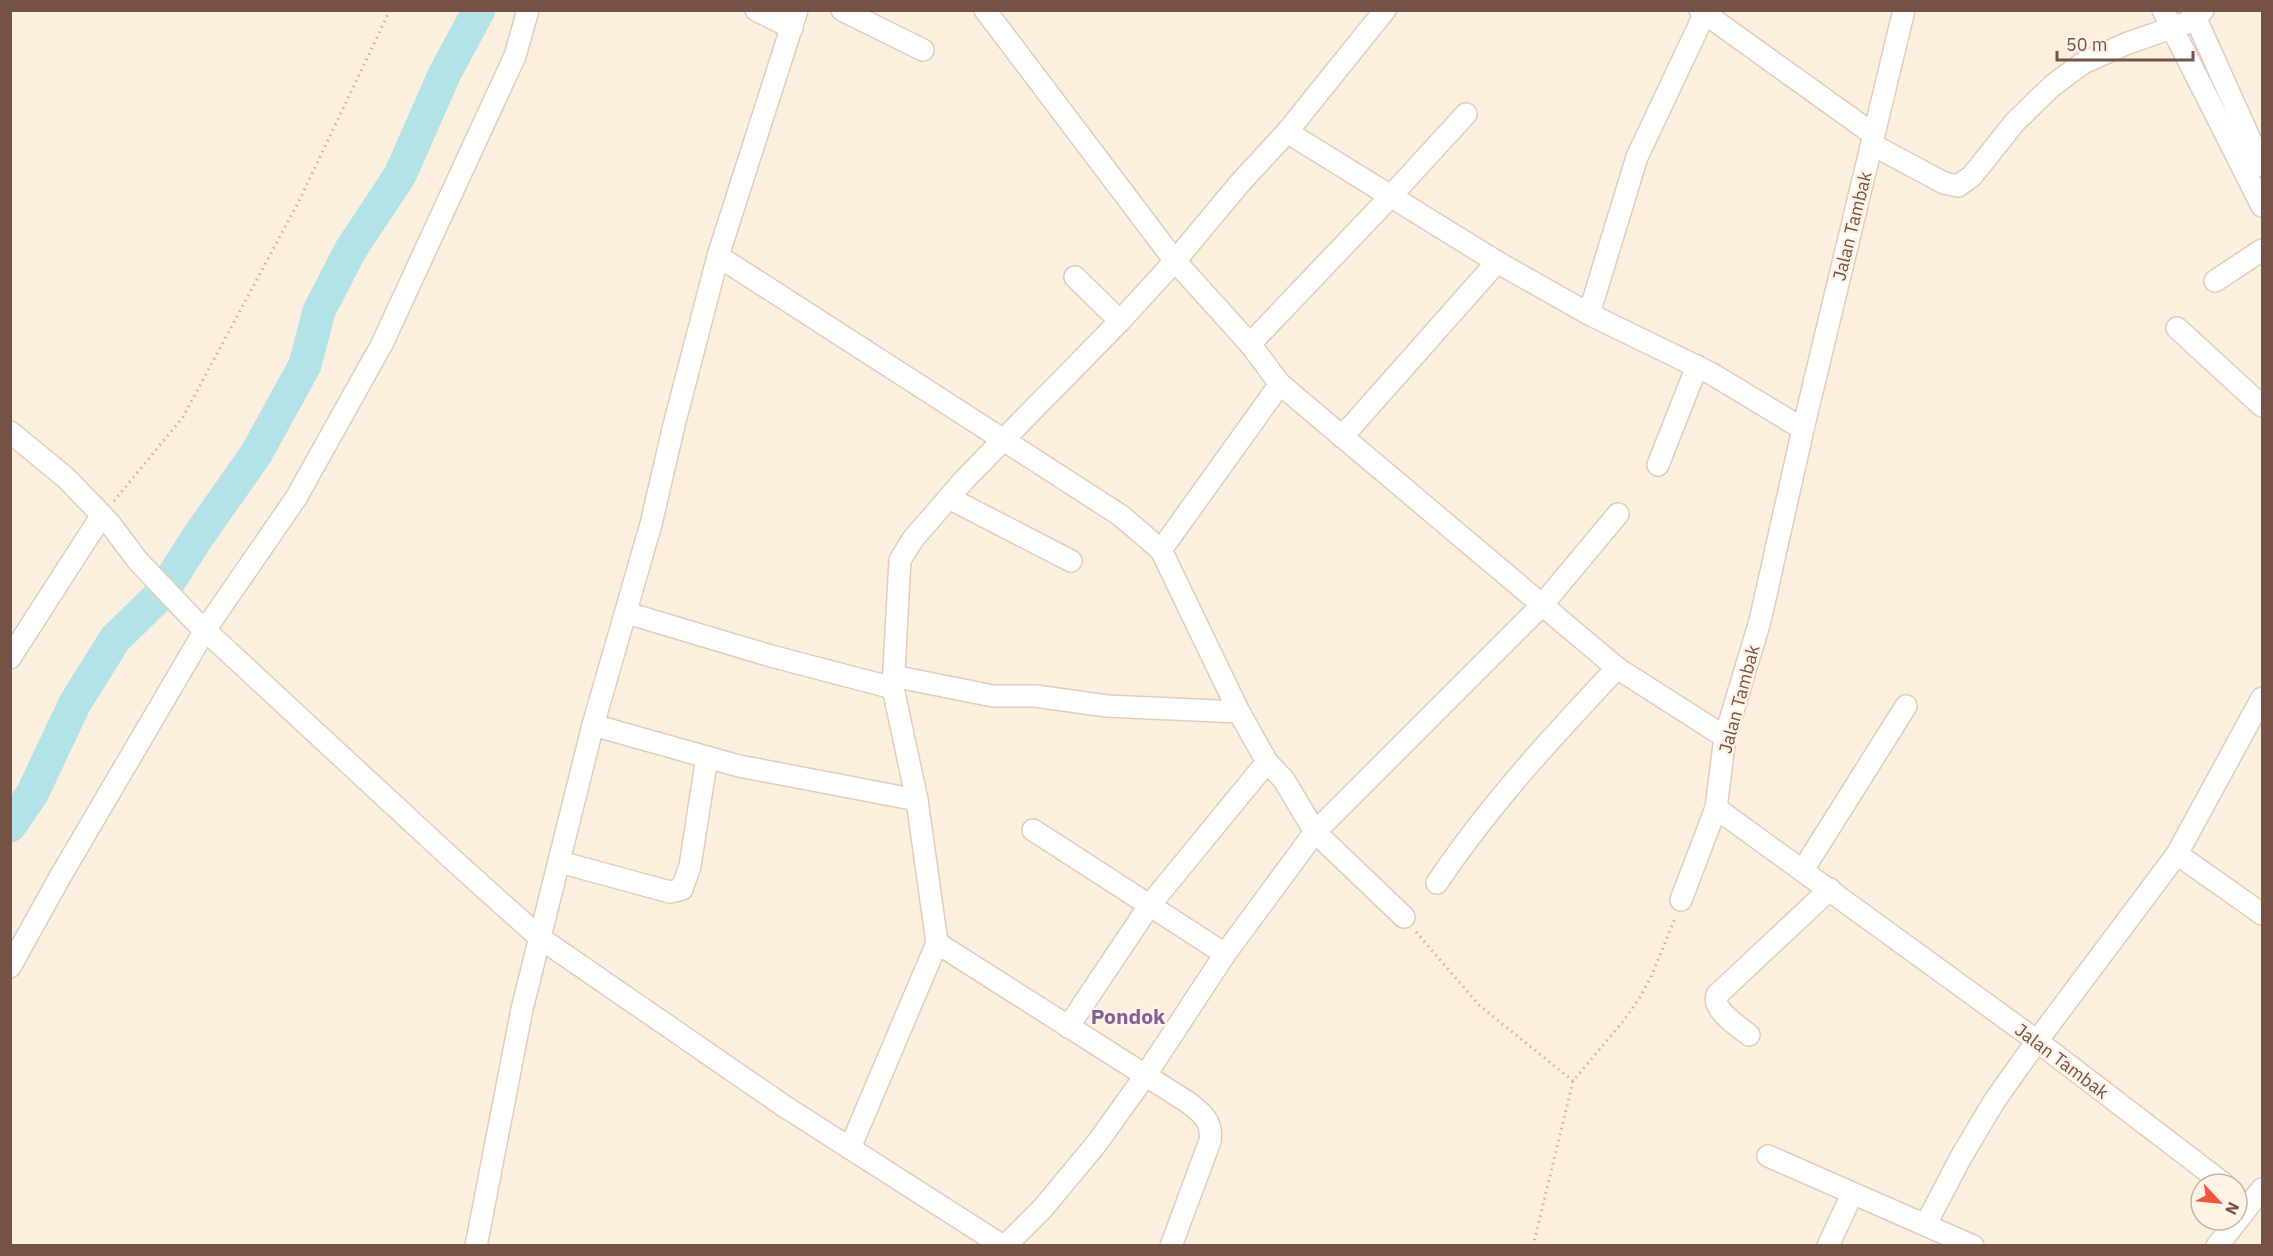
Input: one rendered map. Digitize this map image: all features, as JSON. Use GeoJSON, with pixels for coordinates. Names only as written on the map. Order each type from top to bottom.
{"type":"FeatureCollection","features":[{"type":"Feature","properties":{"kind":"street"},"geometry":{"type":"LineString","coordinates":[[10,967],[199,624],[296,498],[382,344],[515,57],[528,10]]}},
{"type":"Feature","properties":{"kind":"street"},"geometry":{"type":"LineString","coordinates":[[476,1245],[522,1009],[593,725],[627,613],[718,256],[795,19],[756,10]]}},
{"type":"Feature","properties":{"kind":"street"},"geometry":{"type":"LineString","coordinates":[[842,10],[923,50]]}},
{"type":"Feature","properties":{"kind":"street"},"geometry":{"type":"LineString","coordinates":[[985,10],[1175,261],[1250,344],[1280,384],[1617,668],[1725,737]]}},
{"type":"Feature","properties":{"kind":"street"},"geometry":{"type":"LineString","coordinates":[[850,1148],[938,943],[886,684],[900,560],[914,539],[1002,439],[1120,321],[1175,261],[1240,183],[1287,132],[1385,10]]}},
{"type":"Feature","properties":{"kind":"street","name":"Jalan Tambak"},"geometry":{"type":"LineString","coordinates":[[1904,10],[1803,429],[1760,621],[1725,737],[1716,808],[2037,1041],[2208,1172]]}},
{"type":"Feature","properties":{"kind":"street"},"geometry":{"type":"LineString","coordinates":[[1589,314],[1636,157],[1702,13],[1873,140],[1944,183],[1959,186],[1972,176],[2015,122],[2052,86],[2083,63],[2185,18]]}},
{"type":"Feature","properties":{"kind":"street"},"geometry":{"type":"LineString","coordinates":[[2185,18],[2262,166]]}},
{"type":"Feature","properties":{"kind":"street"},"geometry":{"type":"LineString","coordinates":[[2185,18],[2262,206]]}},
{"type":"Feature","properties":{"kind":"street"},"geometry":{"type":"LineString","coordinates":[[1250,344],[1466,114]]}},
{"type":"Feature","properties":{"kind":"street"},"geometry":{"type":"LineString","coordinates":[[1287,132],[1497,262],[1589,314],[1697,366],[1803,429]]}},
{"type":"Feature","properties":{"kind":"street"},"geometry":{"type":"LineString","coordinates":[[2215,281],[2262,250]]}},
{"type":"Feature","properties":{"kind":"street"},"geometry":{"type":"LineString","coordinates":[[718,256],[1120,515],[1161,550],[1239,712],[1267,762],[1284,780],[1315,832],[1404,917]]}},
{"type":"Feature","properties":{"kind":"street"},"geometry":{"type":"LineString","coordinates":[[1342,436],[1497,262]]}},
{"type":"Feature","properties":{"kind":"street"},"geometry":{"type":"LineString","coordinates":[[1075,277],[1120,321]]}},
{"type":"Feature","properties":{"kind":"street"},"geometry":{"type":"LineString","coordinates":[[2177,328],[2262,406]]}},
{"type":"Feature","properties":{"kind":"street"},"geometry":{"type":"LineString","coordinates":[[1658,465],[1697,366]]}},
{"type":"Feature","properties":{"kind":"street"},"geometry":{"type":"LineString","coordinates":[[1161,550],[1280,384]]}},
{"type":"Feature","properties":{"kind":"street"},"geometry":{"type":"LineString","coordinates":[[10,432],[64,477],[102,515],[138,561],[199,624],[540,938],[784,1106],[1004,1245],[1043,1208],[1070,1176],[1145,1076],[1226,954],[1315,832],[1543,604],[1618,514]]}},
{"type":"Feature","properties":{"kind":"street"},"geometry":{"type":"LineString","coordinates":[[949,498],[1071,561]]}},
{"type":"Feature","properties":{"kind":"street"},"geometry":{"type":"LineString","coordinates":[[10,658],[102,515]]}},
{"type":"Feature","properties":{"kind":"street"},"geometry":{"type":"LineString","coordinates":[[627,613],[886,684],[993,696],[1035,696],[1107,706],[1239,712]]}},
{"type":"Feature","properties":{"kind":"street"},"geometry":{"type":"LineString","coordinates":[[1437,883],[1473,830],[1560,729],[1617,668]]}},
{"type":"Feature","properties":{"kind":"street"},"geometry":{"type":"LineString","coordinates":[[1926,1224],[1961,1157],[1995,1100],[2177,854],[2262,698]]}},
{"type":"Feature","properties":{"kind":"street"},"geometry":{"type":"LineString","coordinates":[[1803,870],[1906,706]]}},
{"type":"Feature","properties":{"kind":"street"},"geometry":{"type":"LineString","coordinates":[[593,725],[739,766],[908,798]]}},
{"type":"Feature","properties":{"kind":"street"},"geometry":{"type":"LineString","coordinates":[[560,862],[670,892],[682,889],[690,866],[707,757]]}},
{"type":"Feature","properties":{"kind":"street"},"geometry":{"type":"LineString","coordinates":[[1068,1028],[1149,906],[1267,762]]}},
{"type":"Feature","properties":{"kind":"street"},"geometry":{"type":"LineString","coordinates":[[1681,900],[1716,808]]}},
{"type":"Feature","properties":{"kind":"street"},"geometry":{"type":"LineString","coordinates":[[1033,831],[1226,954]]}},
{"type":"Feature","properties":{"kind":"street"},"geometry":{"type":"LineString","coordinates":[[2177,854],[2262,914]]}},
{"type":"Feature","properties":{"kind":"street"},"geometry":{"type":"LineString","coordinates":[[1749,1035],[1720,1009],[1716,1003],[1717,994],[1830,889]]}},
{"type":"Feature","properties":{"kind":"street"},"geometry":{"type":"LineString","coordinates":[[938,943],[1200,1112],[1210,1124],[1210,1141],[1171,1245]]}},
{"type":"Feature","properties":{"kind":"street"},"geometry":{"type":"LineString","coordinates":[[1768,1156],[1973,1245]]}},
{"type":"Feature","properties":{"kind":"street"},"geometry":{"type":"LineString","coordinates":[[1828,1245],[1852,1194]]}},
{"type":"Feature","properties":{"kind":"street"},"geometry":{"type":"LineString","coordinates":[[2217,1245],[2253,1200]]}},
{"type":"Feature","properties":{"kind":"path"},"geometry":{"type":"LineString","coordinates":[[102,515],[183,417],[299,201],[390,10]]}},
{"type":"Feature","properties":{"kind":"path"},"geometry":{"type":"LineString","coordinates":[[1533,1245],[1572,1081],[1626,1019],[1640,997],[1663,950],[1681,900]]}},
{"type":"Feature","properties":{"kind":"path"},"geometry":{"type":"LineString","coordinates":[[1404,917],[1438,960],[1479,1005],[1572,1081]]}},
{"type":"Feature","properties":{"kind":"waterway"},"geometry":{"type":"LineString","coordinates":[[10,826],[32,794],[75,703],[115,639],[162,593],[197,538],[256,454],[305,365],[319,311],[351,249],[400,175],[445,73],[479,10]]}},
{"type":"Feature","properties":{"kind":"district","name":"Pondok"},"geometry":{"type":"Point","coordinates":[1128,1016]}}]}
